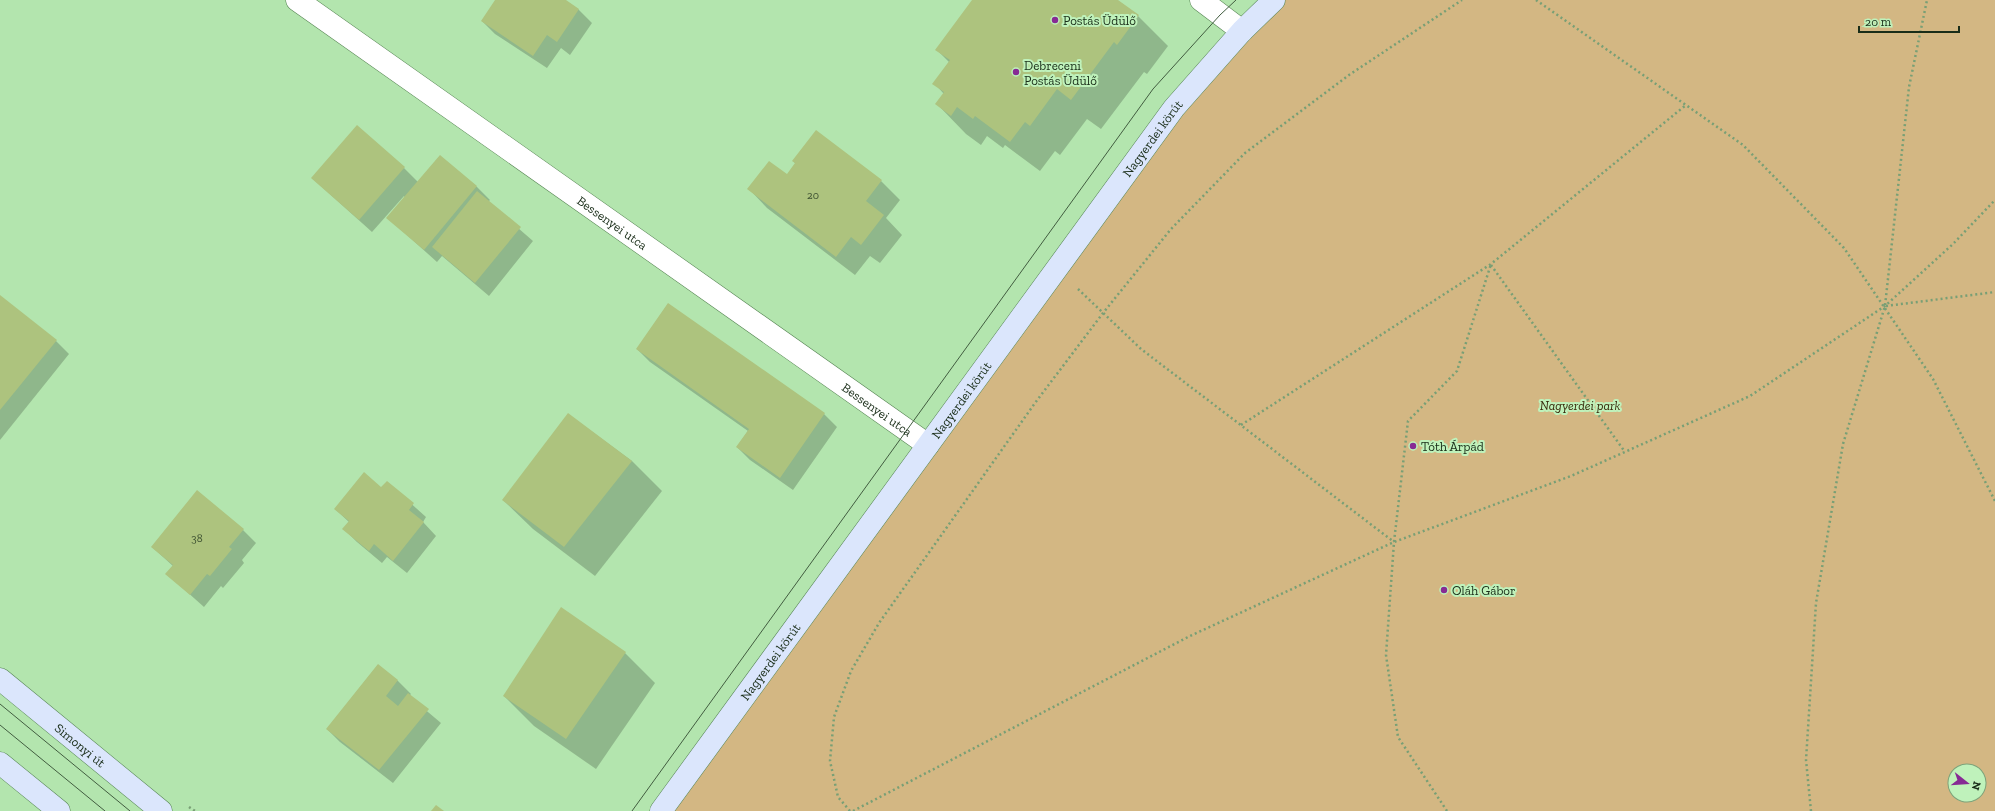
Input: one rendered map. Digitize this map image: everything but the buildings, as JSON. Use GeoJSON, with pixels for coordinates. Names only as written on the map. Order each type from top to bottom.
{"type":"FeatureCollection","features":[{"type":"Feature","properties":{"kind":"street","name":"Bessenyei utca"},"geometry":{"type":"LineString","coordinates":[[297,0],[928,445]]}},
{"type":"Feature","properties":{"kind":"street"},"geometry":{"type":"LineString","coordinates":[[1201,0],[1242,31]]}},
{"type":"Feature","properties":{"kind":"street","name":"Nagyerdei körút"},"geometry":{"type":"LineString","coordinates":[[661,811],[1174,108],[1242,31],[1274,0]]}},
{"type":"Feature","properties":{"kind":"street","name":"Simonyi út"},"geometry":{"type":"LineString","coordinates":[[0,679],[161,811]]}},
{"type":"Feature","properties":{"kind":"street"},"geometry":{"type":"LineString","coordinates":[[0,763],[59,811]]}},
{"type":"Feature","properties":{"kind":"path"},"geometry":{"type":"LineString","coordinates":[[850,811],[838,797],[830,761],[834,717],[851,671],[888,610],[1035,403],[1103,313],[1171,229],[1245,153],[1349,75],[1462,0]]}},
{"type":"Feature","properties":{"kind":"path"},"geometry":{"type":"LineString","coordinates":[[1536,0],[1743,145],[1844,248],[1885,306],[1933,379],[1995,501]]}},
{"type":"Feature","properties":{"kind":"path"},"geometry":{"type":"LineString","coordinates":[[1811,811],[1806,760],[1816,603],[1843,444],[1885,306],[1909,87],[1927,0]]}},
{"type":"Feature","properties":{"kind":"path"},"geometry":{"type":"LineString","coordinates":[[1241,425],[1491,264],[1686,105]]}},
{"type":"Feature","properties":{"kind":"path"},"geometry":{"type":"LineString","coordinates":[[853,811],[1190,636],[1394,542],[1571,476],[1750,396],[1885,306],[1953,244],[1995,200]]}},
{"type":"Feature","properties":{"kind":"path"},"geometry":{"type":"LineString","coordinates":[[1491,264],[1625,452]]}},
{"type":"Feature","properties":{"kind":"path"},"geometry":{"type":"LineString","coordinates":[[1447,811],[1398,737],[1386,656],[1394,542],[1408,421],[1457,371],[1491,264]]}},
{"type":"Feature","properties":{"kind":"path"},"geometry":{"type":"LineString","coordinates":[[1056,270],[1141,349],[1394,542]]}},
{"type":"Feature","properties":{"kind":"path"},"geometry":{"type":"LineString","coordinates":[[1885,306],[1995,292]]}},
{"type":"Feature","properties":{"kind":"green space","name":"Nagyerdei park"},"geometry":{"type":"Polygon","coordinates":[[[1274,0],[1995,0],[1995,811],[661,811],[1174,108],[1274,0]]]}},
{"type":"Feature","properties":{"kind":"tram line"},"geometry":{"type":"LineString","coordinates":[[632,811],[1153,89],[1220,15],[1236,0]]}},
{"type":"Feature","properties":{"kind":"tram line"},"geometry":{"type":"LineString","coordinates":[[0,704],[130,811]]}},
{"type":"Feature","properties":{"kind":"tram line"},"geometry":{"type":"LineString","coordinates":[[0,725],[105,811]]}},
{"type":"Feature","properties":{"kind":"place","name":"Postás Üdülő"},"geometry":{"type":"Point","coordinates":[1055,20]}},
{"type":"Feature","properties":{"kind":"place","name":"Debreceni Postás Üdülő"},"geometry":{"type":"Point","coordinates":[1016,72]}},
{"type":"Feature","properties":{"kind":"place","name":"Tóth Árpád"},"geometry":{"type":"Point","coordinates":[1413,446]}},
{"type":"Feature","properties":{"kind":"place","name":"Oláh Gábor"},"geometry":{"type":"Point","coordinates":[1444,590]}}]}
